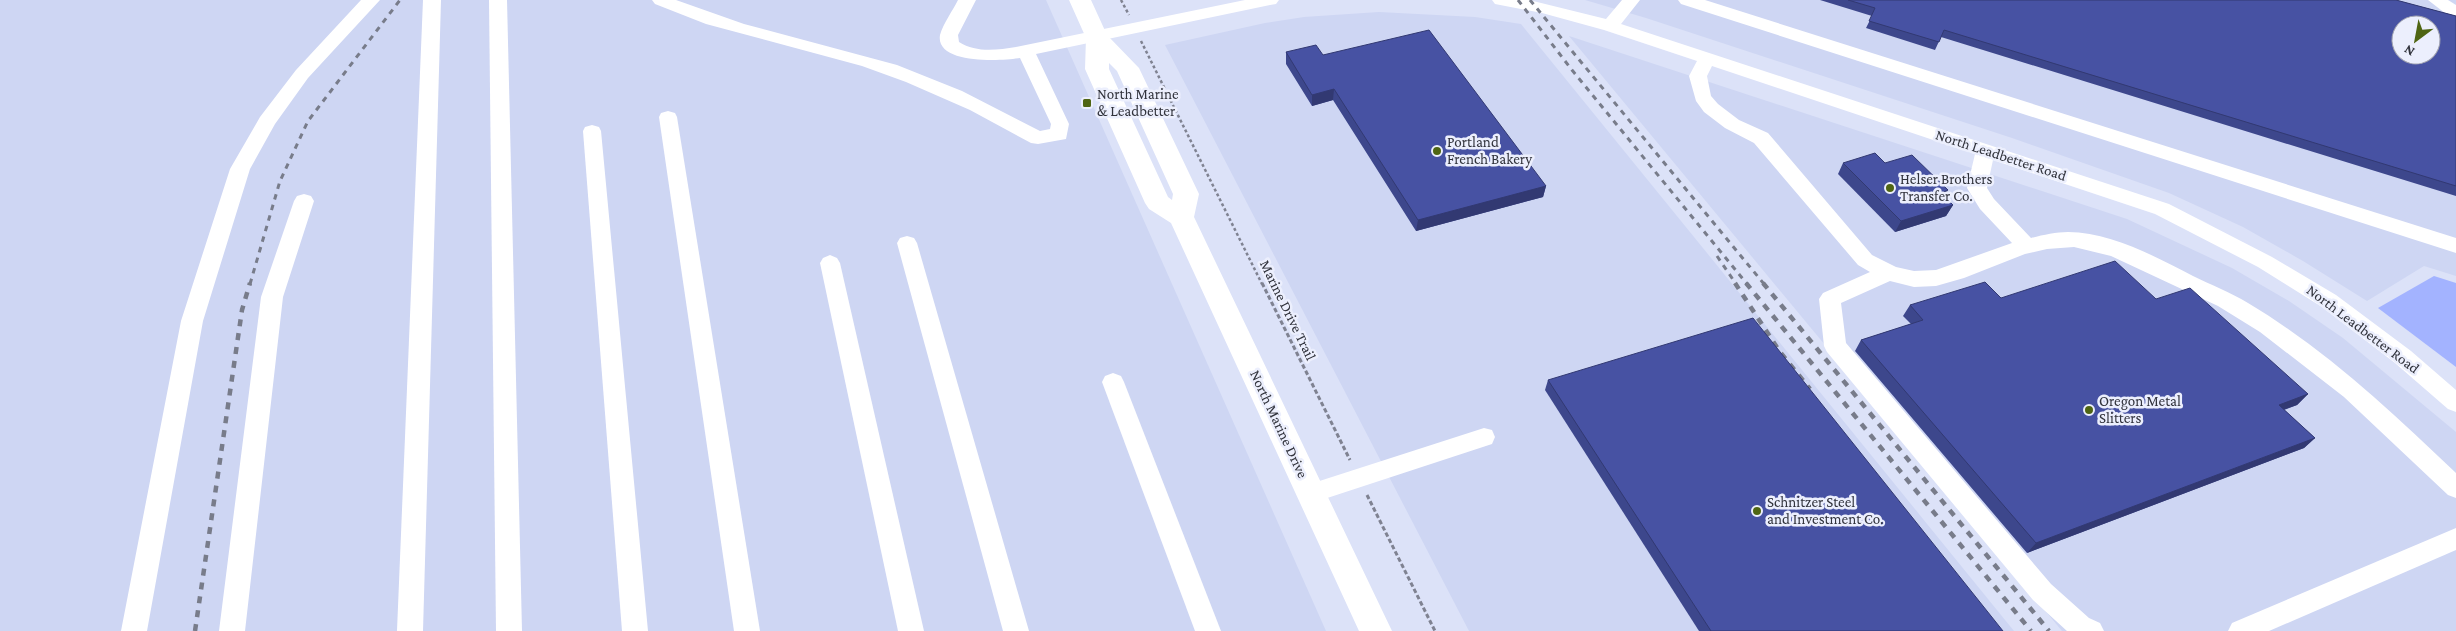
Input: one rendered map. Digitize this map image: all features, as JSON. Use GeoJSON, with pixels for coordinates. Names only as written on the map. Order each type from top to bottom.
{"type":"FeatureCollection","features":[{"type":"Feature","properties":{"kind":"main road","name":"North Marine Drive"},"geometry":{"type":"LineString","coordinates":[[1080,0],[1097,38],[1097,69],[1158,203],[1181,217],[1376,631]]}},
{"type":"Feature","properties":{"kind":"street"},"geometry":{"type":"LineString","coordinates":[[134,631],[192,321],[240,169],[267,121],[302,74],[370,0]]}},
{"type":"Feature","properties":{"kind":"street"},"geometry":{"type":"LineString","coordinates":[[410,631],[432,0]]}},
{"type":"Feature","properties":{"kind":"street"},"geometry":{"type":"LineString","coordinates":[[498,0],[509,631]]}},
{"type":"Feature","properties":{"kind":"street"},"geometry":{"type":"LineString","coordinates":[[662,0],[720,24],[869,63],[962,96],[1038,138],[1059,134],[1060,124],[1026,51]]}},
{"type":"Feature","properties":{"kind":"street"},"geometry":{"type":"LineString","coordinates":[[967,0],[949,35],[951,45],[959,50],[992,56],[1097,38],[1270,0]]}},
{"type":"Feature","properties":{"kind":"street","name":"North Leadbetter Road"},"geometry":{"type":"LineString","coordinates":[[1501,0],[1558,6],[1610,26],[2162,209],[2265,262],[2329,300],[2402,357],[2456,403]]}},
{"type":"Feature","properties":{"kind":"street"},"geometry":{"type":"LineString","coordinates":[[1610,26],[1632,0]]}},
{"type":"Feature","properties":{"kind":"street"},"geometry":{"type":"LineString","coordinates":[[1687,0],[2456,246]]}},
{"type":"Feature","properties":{"kind":"street"},"geometry":{"type":"LineString","coordinates":[[2437,0],[2456,14]]}},
{"type":"Feature","properties":{"kind":"street"},"geometry":{"type":"LineString","coordinates":[[1708,58],[1698,76],[1702,97],[1732,124],[1761,138],[1865,260],[1888,273],[1904,278],[1947,278],[2025,245],[2071,240],[2098,244],[2152,264],[2238,307],[2311,358],[2384,419],[2456,488]]}},
{"type":"Feature","properties":{"kind":"street"},"geometry":{"type":"LineString","coordinates":[[668,117],[747,631]]}},
{"type":"Feature","properties":{"kind":"street"},"geometry":{"type":"LineString","coordinates":[[592,131],[635,631]]}},
{"type":"Feature","properties":{"kind":"street"},"geometry":{"type":"LineString","coordinates":[[1985,150],[1977,188],[1987,204],[2025,245]]}},
{"type":"Feature","properties":{"kind":"street"},"geometry":{"type":"LineString","coordinates":[[232,631],[272,297],[304,201]]}},
{"type":"Feature","properties":{"kind":"street"},"geometry":{"type":"LineString","coordinates":[[907,243],[1016,631]]}},
{"type":"Feature","properties":{"kind":"street"},"geometry":{"type":"LineString","coordinates":[[830,263],[911,631]]}},
{"type":"Feature","properties":{"kind":"street"},"geometry":{"type":"LineString","coordinates":[[1888,273],[1830,298],[1836,346],[2042,592],[2080,626],[2091,631]]}},
{"type":"Feature","properties":{"kind":"street"},"geometry":{"type":"LineString","coordinates":[[1113,382],[1208,631]]}},
{"type":"Feature","properties":{"kind":"street"},"geometry":{"type":"LineString","coordinates":[[1312,493],[1484,437]]}},
{"type":"Feature","properties":{"kind":"street"},"geometry":{"type":"LineString","coordinates":[[2241,631],[2456,539]]}},
{"type":"Feature","properties":{"kind":"path","name":"Marine Drive Trail"},"geometry":{"type":"LineString","coordinates":[[1121,0],[1435,631]]}},
{"type":"Feature","properties":{"kind":"shaded area"},"geometry":{"type":"Polygon","coordinates":[[[0,0],[1046,0],[1326,631],[0,631],[0,0]]]}},
{"type":"Feature","properties":{"kind":"shaded area"},"geometry":{"type":"Polygon","coordinates":[[[1585,0],[2456,0],[2456,276],[2424,266],[2367,301],[2303,261],[2243,227],[2169,193],[2012,138],[1646,18],[1585,0]]]}},
{"type":"Feature","properties":{"kind":"shaded area"},"geometry":{"type":"Polygon","coordinates":[[[1379,12],[1475,17],[1521,24],[2014,631],[1469,631],[1165,45],[1265,23],[1304,17],[1379,12]]]}},
{"type":"Feature","properties":{"kind":"shaded area"},"geometry":{"type":"Polygon","coordinates":[[[1569,36],[2127,219],[2232,268],[2289,301],[2343,338],[2456,432],[2456,631],[2062,631],[1569,36]]]}},
{"type":"Feature","properties":{"kind":"shaded area"},"geometry":{"type":"Polygon","coordinates":[[[2434,276],[2456,283],[2456,367],[2378,308],[2434,276]]]}},
{"type":"Feature","properties":{"kind":"building"},"geometry":{"type":"Polygon","coordinates":[[[1848,0],[2396,0],[2456,16],[2456,186],[1944,30],[1939,42],[1869,21],[1875,8],[1848,0]]]}},
{"type":"Feature","properties":{"kind":"building","name":"Portland French Bakery"},"geometry":{"type":"Polygon","coordinates":[[[1429,30],[1546,186],[1418,220],[1334,89],[1312,95],[1286,52],[1316,45],[1323,55],[1429,30]]]}},
{"type":"Feature","properties":{"kind":"building","name":"Helser Brothers Transfer Co."},"geometry":{"type":"Polygon","coordinates":[[[1875,153],[1885,163],[1912,155],[1948,190],[1941,193],[1953,205],[1901,221],[1843,163],[1875,153]]]}},
{"type":"Feature","properties":{"kind":"building","name":"Oregon Metal Slitters"},"geometry":{"type":"Polygon","coordinates":[[[2115,261],[2156,299],[2190,288],[2308,394],[2279,405],[2315,438],[2036,543],[1861,340],[1923,320],[1910,305],[1985,282],[2001,298],[2115,261]]]}},
{"type":"Feature","properties":{"kind":"building","name":"Schnitzer Steel and Investment Co."},"geometry":{"type":"Polygon","coordinates":[[[1753,318],[2003,631],[1711,631],[1548,380],[1753,318]]]}},
{"type":"Feature","properties":{"kind":"railway"},"geometry":{"type":"LineString","coordinates":[[250,284],[280,181],[308,121],[400,0]]}},
{"type":"Feature","properties":{"kind":"railway"},"geometry":{"type":"LineString","coordinates":[[1518,0],[1572,70],[1747,284]]}},
{"type":"Feature","properties":{"kind":"railway"},"geometry":{"type":"LineString","coordinates":[[1530,0],[1764,284]]}},
{"type":"Feature","properties":{"kind":"railway"},"geometry":{"type":"LineString","coordinates":[[1717,256],[1736,284]]}},
{"type":"Feature","properties":{"kind":"railway"},"geometry":{"type":"LineString","coordinates":[[195,631],[242,310],[250,283]]}},
{"type":"Feature","properties":{"kind":"railway"},"geometry":{"type":"LineString","coordinates":[[1735,283],[1780,352],[1810,389]]}},
{"type":"Feature","properties":{"kind":"railway"},"geometry":{"type":"LineString","coordinates":[[1746,283],[2031,631]]}},
{"type":"Feature","properties":{"kind":"railway"},"geometry":{"type":"LineString","coordinates":[[1763,283],[2049,631]]}},
{"type":"Feature","properties":{"kind":"place","name":"North Marine & Leadbetter"},"geometry":{"type":"Point","coordinates":[1087,103]}},
{"type":"Feature","properties":{"kind":"place","name":"Portland French Bakery"},"geometry":{"type":"Point","coordinates":[1437,151]}},
{"type":"Feature","properties":{"kind":"place","name":"Helser Brothers Transfer Co."},"geometry":{"type":"Point","coordinates":[1890,188]}},
{"type":"Feature","properties":{"kind":"place","name":"Oregon Metal Slitters"},"geometry":{"type":"Point","coordinates":[2089,410]}},
{"type":"Feature","properties":{"kind":"place","name":"Schnitzer Steel and Investment Co."},"geometry":{"type":"Point","coordinates":[1757,511]}}]}
